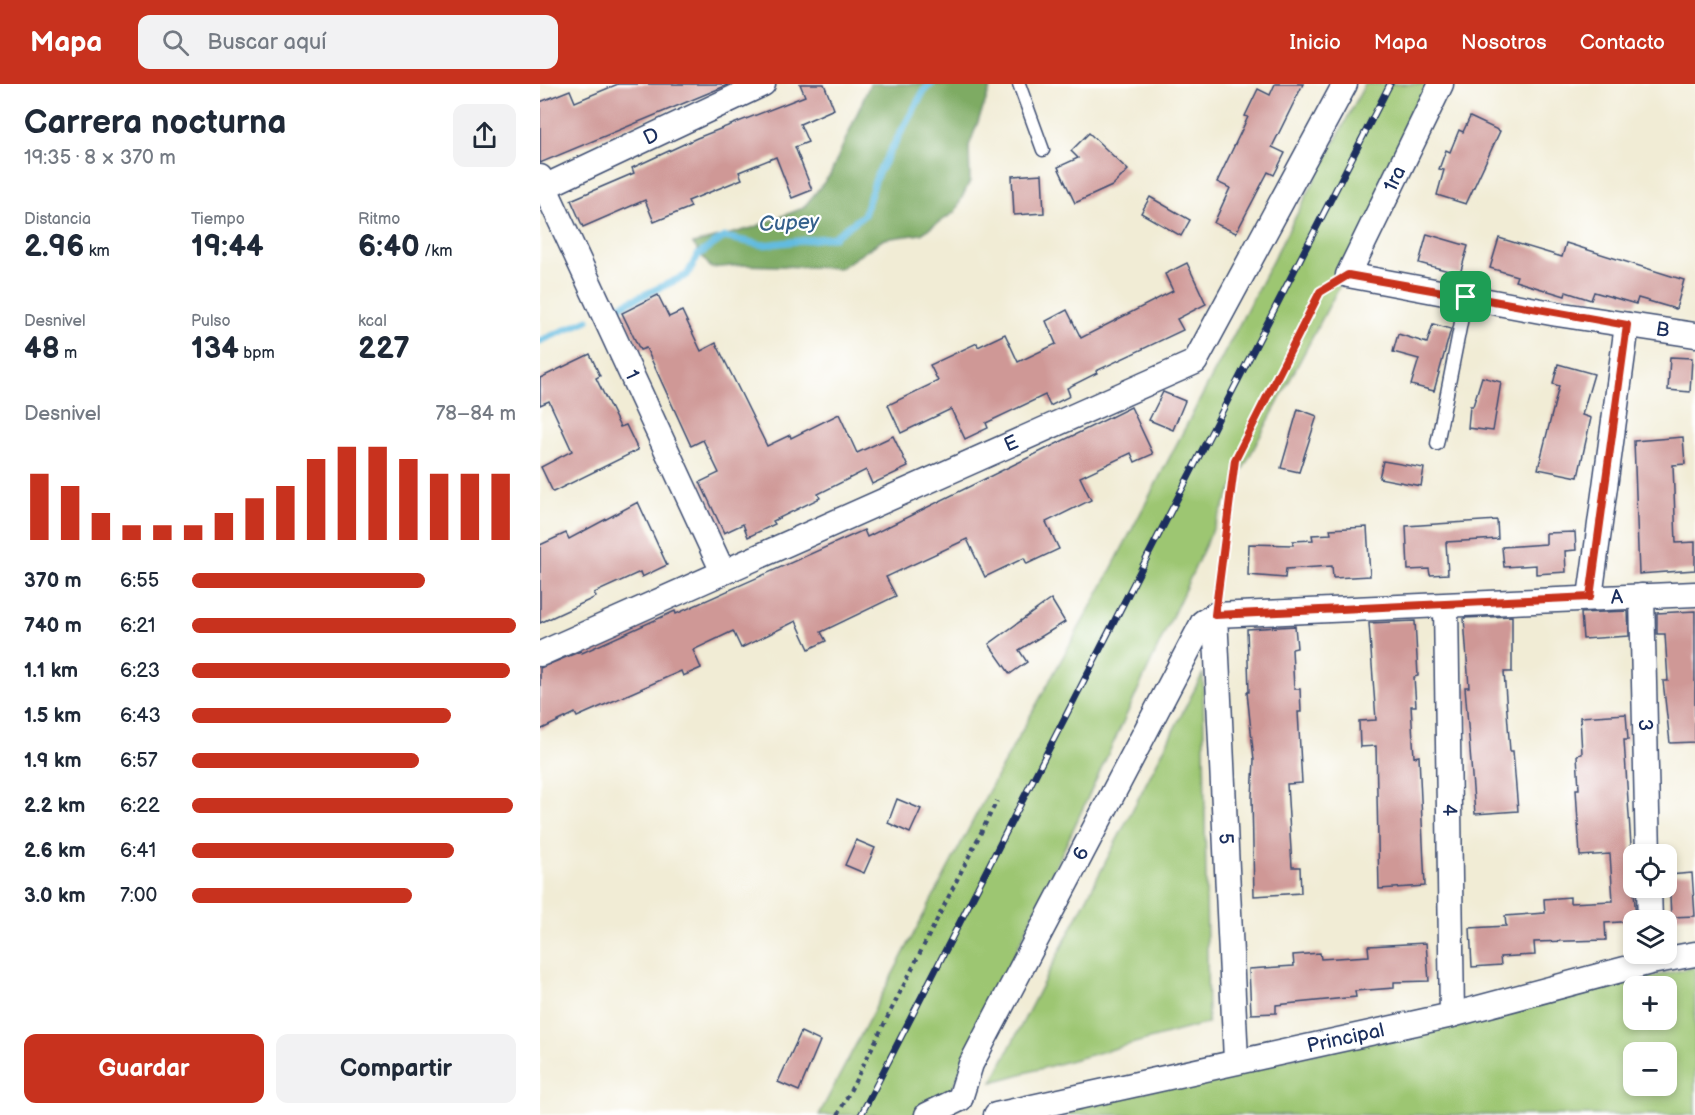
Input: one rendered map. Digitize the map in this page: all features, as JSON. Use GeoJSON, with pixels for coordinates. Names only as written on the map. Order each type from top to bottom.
{"type":"FeatureCollection","features":[{"type":"Feature","properties":{"kind":"street","name":"D"},"geometry":{"type":"LineString","coordinates":[[541,184],[763,84]]}},
{"type":"Feature","properties":{"kind":"street","name":"E"},"geometry":{"type":"LineString","coordinates":[[540,654],[1195,362],[1345,84]]}},
{"type":"Feature","properties":{"kind":"street","name":"1ra"},"geometry":{"type":"LineString","coordinates":[[1348,275],[1441,84]]}},
{"type":"Feature","properties":{"kind":"street","name":"1"},"geometry":{"type":"LineString","coordinates":[[541,184],[723,572]]}},
{"type":"Feature","properties":{"kind":"street","name":"B"},"geometry":{"type":"LineString","coordinates":[[1348,275],[1695,335]]}},
{"type":"Feature","properties":{"kind":"street"},"geometry":{"type":"LineString","coordinates":[[1590,597],[1627,325]]}},
{"type":"Feature","properties":{"kind":"street","name":"A"},"geometry":{"type":"LineString","coordinates":[[1215,615],[1695,594]]}},
{"type":"Feature","properties":{"kind":"street","name":"3"},"geometry":{"type":"LineString","coordinates":[[1642,596],[1648,844]]}},
{"type":"Feature","properties":{"kind":"street","name":"4"},"geometry":{"type":"LineString","coordinates":[[1446,606],[1452,1015]]}},
{"type":"Feature","properties":{"kind":"street","name":"5"},"geometry":{"type":"LineString","coordinates":[[1215,615],[1236,1060]]}},
{"type":"Feature","properties":{"kind":"street","name":"6"},"geometry":{"type":"LineString","coordinates":[[965,1107],[971,1064],[1203,622],[1215,615]]}},
{"type":"Feature","properties":{"kind":"street","name":"Principal"},"geometry":{"type":"LineString","coordinates":[[1677,956],[1695,954]]}},
{"type":"Feature","properties":{"kind":"street","name":"Principal"},"geometry":{"type":"LineString","coordinates":[[996,1115],[1236,1060],[1452,1015],[1630,964]]}},
{"type":"Feature","properties":{"kind":"street"},"geometry":{"type":"LineString","coordinates":[[927,1115],[965,1107]]}},
{"type":"Feature","properties":{"kind":"lane"},"geometry":{"type":"LineString","coordinates":[[1019,84],[1043,150]]}},
{"type":"Feature","properties":{"kind":"lane"},"geometry":{"type":"LineString","coordinates":[[1437,444],[1466,297]]}},
{"type":"Feature","properties":{"kind":"path"},"geometry":{"type":"LineString","coordinates":[[1215,615],[1235,460],[1320,292],[1348,275]]}},
{"type":"Feature","properties":{"kind":"path"},"geometry":{"type":"LineString","coordinates":[[838,1115],[997,801]]}},
{"type":"Feature","properties":{"kind":"green space"},"geometry":{"type":"Polygon","coordinates":[[[870,84],[992,84],[969,146],[970,181],[955,212],[921,234],[884,239],[840,268],[743,265],[711,268],[693,244],[752,228],[803,208],[830,175],[870,84]]]}},
{"type":"Feature","properties":{"kind":"green space"},"geometry":{"type":"Polygon","coordinates":[[[1365,84],[1446,84],[1226,501],[940,1115],[819,1115],[988,792],[1105,581],[1365,84]]]}},
{"type":"Feature","properties":{"kind":"green space"},"geometry":{"type":"Polygon","coordinates":[[[1203,673],[1208,1023],[992,1082],[1203,673]]]}},
{"type":"Feature","properties":{"kind":"green space"},"geometry":{"type":"Polygon","coordinates":[[[1695,967],[1695,1115],[1039,1115],[1623,983],[1623,1030],[1677,1030],[1677,976],[1655,976],[1695,967]]]}},
{"type":"Feature","properties":{"kind":"building"},"geometry":{"type":"Polygon","coordinates":[[[618,84],[730,84],[540,163],[540,102],[570,90],[575,102],[618,84]]]}},
{"type":"Feature","properties":{"kind":"building"},"geometry":{"type":"Polygon","coordinates":[[[800,84],[824,84],[834,109],[800,124],[808,142],[795,147],[812,190],[792,198],[776,157],[739,172],[742,179],[688,201],[691,207],[654,222],[645,200],[583,227],[571,200],[634,173],[632,168],[697,138],[805,96],[800,84]]]}},
{"type":"Feature","properties":{"kind":"building"},"geometry":{"type":"Polygon","coordinates":[[[1275,84],[1303,84],[1272,147],[1285,153],[1274,175],[1268,172],[1236,233],[1214,223],[1230,188],[1217,182],[1248,117],[1245,116],[1258,89],[1270,95],[1275,84]]]}},
{"type":"Feature","properties":{"kind":"building"},"geometry":{"type":"Polygon","coordinates":[[[1470,117],[1500,131],[1466,204],[1437,195],[1444,170],[1439,169],[1446,150],[1450,152],[1459,130],[1463,132],[1470,117]]]}},
{"type":"Feature","properties":{"kind":"building"},"geometry":{"type":"Polygon","coordinates":[[[1089,133],[1128,170],[1112,186],[1075,203],[1058,167],[1078,158],[1071,151],[1089,133]]]}},
{"type":"Feature","properties":{"kind":"building"},"geometry":{"type":"Polygon","coordinates":[[[1042,174],[1044,213],[1014,215],[1012,176],[1042,174]]]}},
{"type":"Feature","properties":{"kind":"building"},"geometry":{"type":"Polygon","coordinates":[[[1150,197],[1190,220],[1181,236],[1141,213],[1150,197]]]}},
{"type":"Feature","properties":{"kind":"building"},"geometry":{"type":"Polygon","coordinates":[[[1427,234],[1468,246],[1460,274],[1419,263],[1427,234]]]}},
{"type":"Feature","properties":{"kind":"building"},"geometry":{"type":"Polygon","coordinates":[[[1499,238],[1562,257],[1566,243],[1684,280],[1676,309],[1638,298],[1636,304],[1594,292],[1591,300],[1566,292],[1565,296],[1515,281],[1517,276],[1490,268],[1499,238]]]}},
{"type":"Feature","properties":{"kind":"building"},"geometry":{"type":"Polygon","coordinates":[[[1187,263],[1206,304],[1177,319],[1183,330],[1096,371],[1097,373],[1067,388],[1070,396],[1050,406],[1045,395],[986,423],[988,428],[965,439],[951,409],[901,433],[888,405],[938,381],[930,365],[977,343],[978,347],[1005,334],[1018,362],[1056,344],[1046,321],[1067,310],[1081,338],[1173,291],[1165,274],[1187,263]]]}},
{"type":"Feature","properties":{"kind":"building"},"geometry":{"type":"Polygon","coordinates":[[[658,295],[669,317],[682,311],[701,351],[716,343],[767,446],[790,435],[791,438],[839,414],[857,453],[893,436],[908,467],[872,484],[866,470],[818,494],[820,498],[773,521],[775,524],[748,537],[743,524],[724,533],[700,482],[719,473],[703,440],[691,446],[646,348],[640,350],[622,313],[658,295]]]}},
{"type":"Feature","properties":{"kind":"building"},"geometry":{"type":"Polygon","coordinates":[[[1433,324],[1451,329],[1434,391],[1411,385],[1419,359],[1393,352],[1398,334],[1427,343],[1433,324]]]}},
{"type":"Feature","properties":{"kind":"building"},"geometry":{"type":"Polygon","coordinates":[[[590,354],[600,376],[596,378],[620,427],[626,425],[638,450],[553,492],[541,467],[572,451],[549,401],[540,405],[540,378],[590,354]]]}},
{"type":"Feature","properties":{"kind":"building"},"geometry":{"type":"Polygon","coordinates":[[[1670,357],[1692,358],[1690,392],[1668,390],[1670,357]]]}},
{"type":"Feature","properties":{"kind":"building"},"geometry":{"type":"Polygon","coordinates":[[[1558,364],[1594,374],[1582,415],[1591,418],[1578,477],[1538,469],[1559,386],[1553,384],[1558,364]]]}},
{"type":"Feature","properties":{"kind":"building"},"geometry":{"type":"Polygon","coordinates":[[[1482,377],[1501,382],[1493,431],[1468,428],[1470,406],[1473,406],[1482,377]]]}},
{"type":"Feature","properties":{"kind":"building"},"geometry":{"type":"Polygon","coordinates":[[[1163,392],[1185,401],[1173,430],[1149,420],[1163,392]]]}},
{"type":"Feature","properties":{"kind":"building"},"geometry":{"type":"Polygon","coordinates":[[[1131,407],[1153,454],[1135,462],[1131,453],[1080,477],[1091,500],[1046,522],[1059,549],[1027,564],[1024,558],[985,577],[967,539],[886,577],[896,596],[821,632],[826,641],[809,649],[796,621],[741,648],[733,631],[693,650],[701,668],[683,676],[681,671],[577,717],[575,713],[540,730],[540,668],[581,651],[582,653],[675,611],[676,614],[864,530],[867,537],[1131,407]]]}},
{"type":"Feature","properties":{"kind":"building"},"geometry":{"type":"Polygon","coordinates":[[[1298,409],[1317,416],[1299,472],[1281,468],[1298,409]]]}},
{"type":"Feature","properties":{"kind":"building"},"geometry":{"type":"Polygon","coordinates":[[[1683,437],[1685,464],[1673,465],[1676,543],[1695,542],[1695,570],[1639,574],[1634,441],[1683,437]]]}},
{"type":"Feature","properties":{"kind":"building"},"geometry":{"type":"Polygon","coordinates":[[[1383,461],[1424,468],[1421,486],[1379,478],[1383,461]]]}},
{"type":"Feature","properties":{"kind":"building"},"geometry":{"type":"Polygon","coordinates":[[[638,502],[667,565],[642,577],[640,572],[594,593],[596,597],[540,623],[540,545],[566,533],[569,539],[638,502]]]}},
{"type":"Feature","properties":{"kind":"building"},"geometry":{"type":"Polygon","coordinates":[[[1497,520],[1498,539],[1446,542],[1448,574],[1430,575],[1429,569],[1408,570],[1406,526],[1497,520]]]}},
{"type":"Feature","properties":{"kind":"building"},"geometry":{"type":"Polygon","coordinates":[[[1367,527],[1370,576],[1333,578],[1332,566],[1286,569],[1285,578],[1248,575],[1249,544],[1293,545],[1293,541],[1313,540],[1312,535],[1331,534],[1330,529],[1367,527]]]}},
{"type":"Feature","properties":{"kind":"building"},"geometry":{"type":"Polygon","coordinates":[[[1575,532],[1576,550],[1565,551],[1566,572],[1536,574],[1536,565],[1504,567],[1502,547],[1546,544],[1546,533],[1575,532]]]}},
{"type":"Feature","properties":{"kind":"building"},"geometry":{"type":"Polygon","coordinates":[[[1051,599],[1065,622],[1019,650],[1027,662],[1010,674],[989,644],[1051,599]]]}},
{"type":"Feature","properties":{"kind":"building"},"geometry":{"type":"Polygon","coordinates":[[[1628,611],[1629,636],[1583,639],[1581,613],[1628,611]]]}},
{"type":"Feature","properties":{"kind":"building"},"geometry":{"type":"Polygon","coordinates":[[[1695,611],[1695,742],[1670,743],[1663,681],[1668,681],[1665,634],[1657,634],[1657,613],[1695,611]]]}},
{"type":"Feature","properties":{"kind":"building"},"geometry":{"type":"Polygon","coordinates":[[[1512,616],[1512,672],[1504,672],[1510,751],[1513,751],[1518,811],[1475,814],[1465,687],[1469,687],[1464,618],[1512,616]]]}},
{"type":"Feature","properties":{"kind":"building"},"geometry":{"type":"Polygon","coordinates":[[[1415,621],[1418,676],[1414,677],[1416,706],[1411,706],[1414,757],[1419,756],[1425,886],[1379,889],[1376,746],[1360,747],[1359,721],[1376,720],[1369,623],[1415,621]]]}},
{"type":"Feature","properties":{"kind":"building"},"geometry":{"type":"Polygon","coordinates":[[[1295,626],[1297,648],[1292,649],[1294,689],[1300,689],[1301,712],[1298,712],[1302,783],[1287,784],[1292,867],[1300,867],[1301,893],[1254,896],[1252,797],[1254,760],[1247,692],[1249,692],[1247,629],[1295,626]]]}},
{"type":"Feature","properties":{"kind":"building"},"geometry":{"type":"Polygon","coordinates":[[[1626,714],[1628,740],[1624,740],[1631,844],[1623,844],[1623,898],[1634,898],[1635,910],[1623,910],[1623,922],[1605,923],[1606,940],[1534,942],[1535,955],[1500,957],[1501,965],[1472,967],[1470,928],[1506,926],[1505,916],[1545,913],[1544,899],[1570,897],[1570,903],[1613,901],[1610,854],[1580,856],[1576,789],[1579,789],[1577,755],[1582,754],[1580,717],[1626,714]]]}},
{"type":"Feature","properties":{"kind":"building"},"geometry":{"type":"Polygon","coordinates":[[[897,799],[921,809],[910,833],[888,823],[897,799]]]}},
{"type":"Feature","properties":{"kind":"building"},"geometry":{"type":"Polygon","coordinates":[[[856,840],[875,848],[864,873],[845,865],[856,840]]]}},
{"type":"Feature","properties":{"kind":"building"},"geometry":{"type":"Polygon","coordinates":[[[1692,873],[1695,916],[1677,917],[1677,910],[1671,910],[1670,898],[1677,898],[1677,874],[1692,873]]]}},
{"type":"Feature","properties":{"kind":"building"},"geometry":{"type":"Polygon","coordinates":[[[1426,943],[1429,981],[1394,982],[1394,988],[1355,991],[1356,997],[1276,1005],[1276,1013],[1251,1014],[1249,969],[1294,966],[1293,955],[1320,953],[1321,959],[1369,956],[1368,946],[1426,943]]]}},
{"type":"Feature","properties":{"kind":"building"},"geometry":{"type":"Polygon","coordinates":[[[801,1032],[820,1041],[799,1091],[778,1082],[801,1032]]]}},
{"type":"Feature","properties":{"kind":"waterway","name":"Cupey"},"geometry":{"type":"LineString","coordinates":[[620,306],[687,275],[698,255],[724,237],[763,245],[834,237],[864,215],[877,175],[925,89],[932,84]]}},
{"type":"Feature","properties":{"kind":"waterway","name":"Cupey"},"geometry":{"type":"LineString","coordinates":[[540,341],[588,320]]}},
{"type":"Feature","properties":{"kind":"railway"},"geometry":{"type":"LineString","coordinates":[[861,1115],[1390,84]]}},
{"type":"Feature","properties":{"kind":"route"},"geometry":{"type":"LineString","coordinates":[[1348,275],[1466,297],[1627,325],[1590,597],[1446,606],[1215,615],[1235,460],[1320,292],[1348,275]]}}]}
